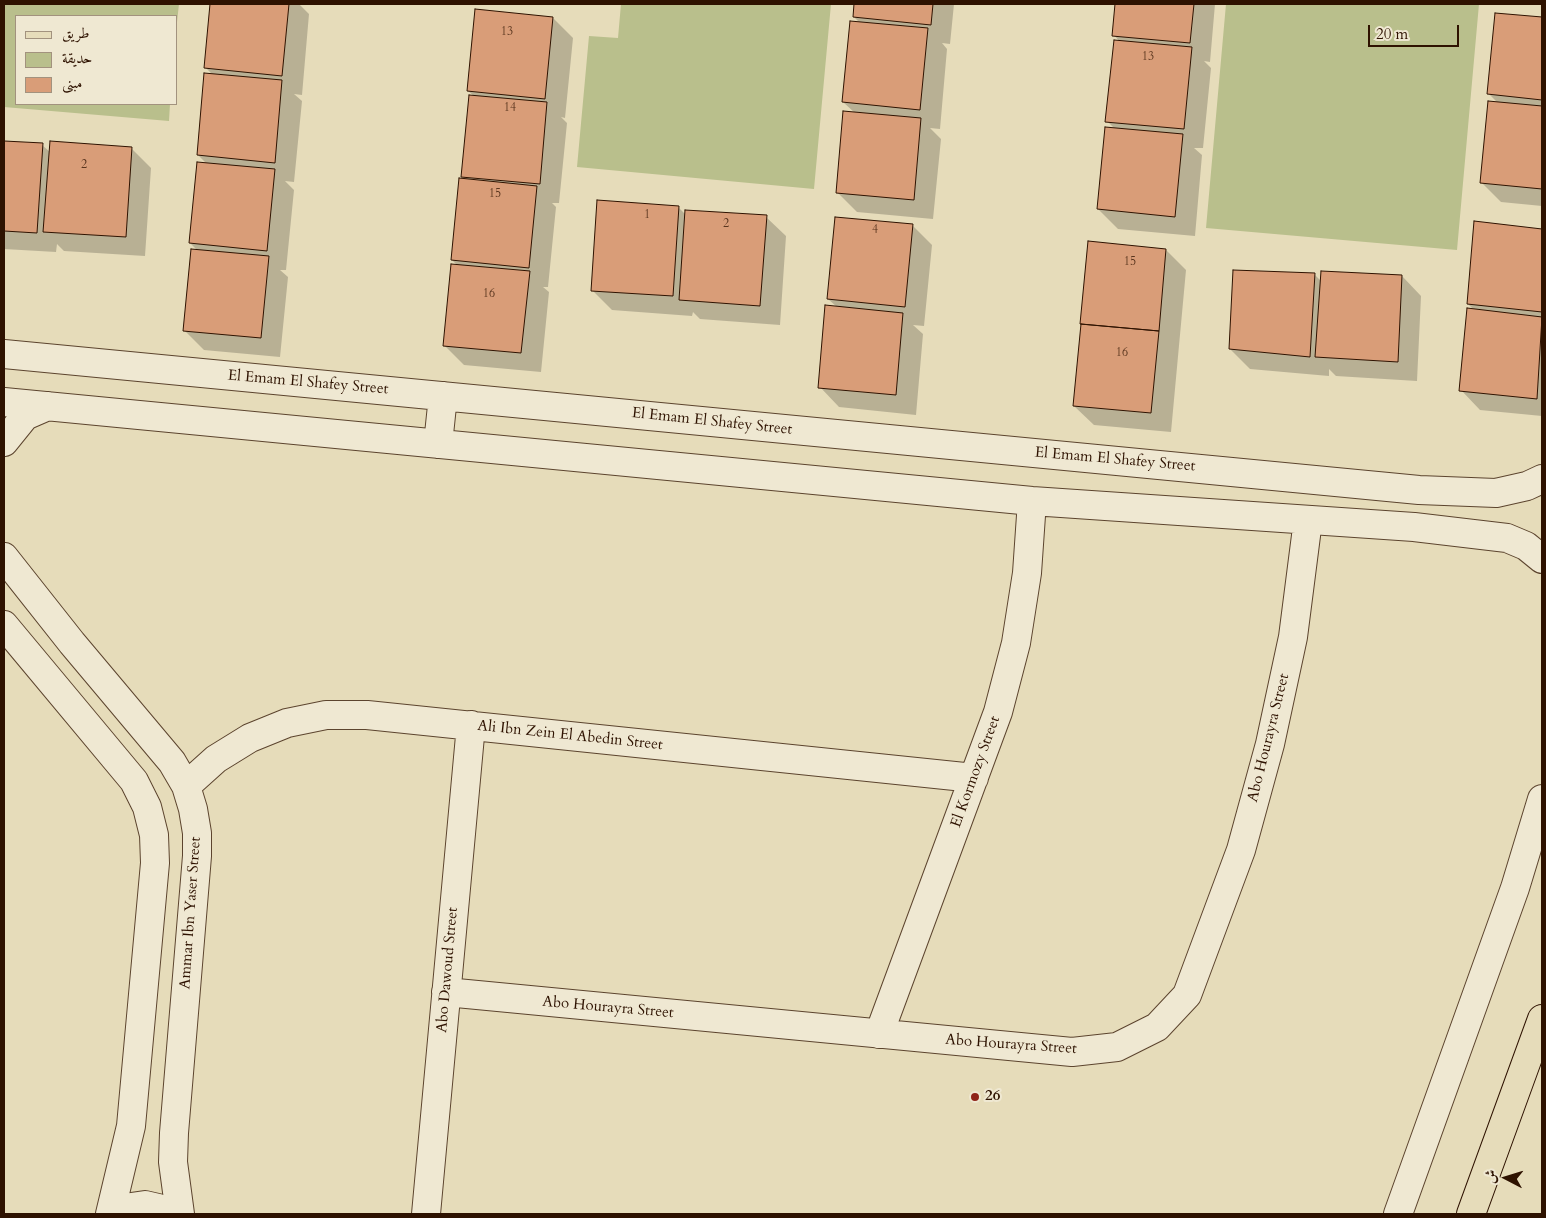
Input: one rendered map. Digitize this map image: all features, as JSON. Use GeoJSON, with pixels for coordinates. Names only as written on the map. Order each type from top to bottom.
{"type":"FeatureCollection","features":[{"type":"Feature","properties":{"kind":"main road"},"geometry":{"type":"LineString","coordinates":[[1471,1214],[1542,1019]]}},
{"type":"Feature","properties":{"kind":"street","name":"El Emam El Shafey Street"},"geometry":{"type":"LineString","coordinates":[[4,354],[1419,490],[1496,493],[1527,486],[1542,479]]}},
{"type":"Feature","properties":{"kind":"street"},"geometry":{"type":"LineString","coordinates":[[438,444],[443,396]]}},
{"type":"Feature","properties":{"kind":"street"},"geometry":{"type":"LineString","coordinates":[[4,402],[1032,501],[1414,527],[1507,538],[1526,546],[1542,559]]}},
{"type":"Feature","properties":{"kind":"street"},"geometry":{"type":"LineString","coordinates":[[4,442],[25,416],[48,406]]}},
{"type":"Feature","properties":{"kind":"street"},"geometry":{"type":"LineString","coordinates":[[1414,527],[1419,490]]}},
{"type":"Feature","properties":{"kind":"street","name":"El Kormozy Street"},"geometry":{"type":"LineString","coordinates":[[879,1034],[998,712],[1016,643],[1027,573],[1032,501]]}},
{"type":"Feature","properties":{"kind":"street","name":"Abo Hourayra Street"},"geometry":{"type":"LineString","coordinates":[[446,992],[1072,1052],[1117,1047],[1156,1027],[1187,995],[1241,850],[1270,744],[1293,637],[1308,520]]}},
{"type":"Feature","properties":{"kind":"street","name":"Ammar Ibn Yaser Street"},"geometry":{"type":"LineString","coordinates":[[4,557],[72,643],[172,762],[186,786],[196,825],[197,856],[174,1133],[173,1162],[180,1214]]}},
{"type":"Feature","properties":{"kind":"street"},"geometry":{"type":"LineString","coordinates":[[4,625],[134,781],[147,807],[154,834],[155,863],[131,1126],[110,1214]]}},
{"type":"Feature","properties":{"kind":"street"},"geometry":{"type":"LineString","coordinates":[[41,669],[72,643]]}},
{"type":"Feature","properties":{"kind":"street","name":"Ali Ibn Zein El Abedin Street"},"geometry":{"type":"LineString","coordinates":[[186,786],[216,759],[250,738],[287,724],[326,715],[368,715],[974,778]]}},
{"type":"Feature","properties":{"kind":"street","name":"Abo Dawoud Street"},"geometry":{"type":"LineString","coordinates":[[426,1214],[470,725]]}},
{"type":"Feature","properties":{"kind":"street"},"geometry":{"type":"LineString","coordinates":[[1398,1214],[1515,888],[1542,800]]}},
{"type":"Feature","properties":{"kind":"street"},"geometry":{"type":"LineString","coordinates":[[117,1214],[131,1207],[145,1206],[158,1208],[173,1214]]}},
{"type":"Feature","properties":{"kind":"green space"},"geometry":{"type":"Polygon","coordinates":[[[4,4],[179,4],[178,15],[15,15],[15,105],[170,105],[169,121],[4,107],[4,4]]]}},
{"type":"Feature","properties":{"kind":"green space"},"geometry":{"type":"Polygon","coordinates":[[[621,4],[831,4],[814,189],[577,167],[589,36],[618,38],[621,4]]]}},
{"type":"Feature","properties":{"kind":"green space"},"geometry":{"type":"Polygon","coordinates":[[[1226,4],[1479,4],[1457,250],[1206,228],[1226,4]]]}},
{"type":"Feature","properties":{"kind":"building"},"geometry":{"type":"Polygon","coordinates":[[[210,4],[289,4],[282,76],[204,68],[210,4]]]}},
{"type":"Feature","properties":{"kind":"building"},"geometry":{"type":"Polygon","coordinates":[[[854,4],[933,4],[931,25],[853,17],[854,4]]]}},
{"type":"Feature","properties":{"kind":"building"},"geometry":{"type":"Polygon","coordinates":[[[1115,4],[1194,4],[1190,43],[1112,36],[1115,4]]]}},
{"type":"Feature","properties":{"kind":"building"},"geometry":{"type":"Polygon","coordinates":[[[475,9],[553,17],[545,99],[467,91],[475,9]]]}},
{"type":"Feature","properties":{"kind":"building"},"geometry":{"type":"Polygon","coordinates":[[[1495,13],[1542,17],[1542,100],[1487,94],[1495,13]]]}},
{"type":"Feature","properties":{"kind":"building"},"geometry":{"type":"Polygon","coordinates":[[[850,21],[928,28],[920,110],[842,102],[850,21]]]}},
{"type":"Feature","properties":{"kind":"building"},"geometry":{"type":"Polygon","coordinates":[[[1114,40],[1192,47],[1184,129],[1105,122],[1114,40]]]}},
{"type":"Feature","properties":{"kind":"building"},"geometry":{"type":"Polygon","coordinates":[[[204,73],[282,80],[275,163],[197,155],[204,73]]]}},
{"type":"Feature","properties":{"kind":"building"},"geometry":{"type":"Polygon","coordinates":[[[469,95],[547,102],[540,184],[461,177],[469,95]]]}},
{"type":"Feature","properties":{"kind":"building"},"geometry":{"type":"Polygon","coordinates":[[[1488,101],[1542,106],[1542,189],[1480,183],[1488,101]]]}},
{"type":"Feature","properties":{"kind":"building"},"geometry":{"type":"Polygon","coordinates":[[[843,111],[921,118],[914,200],[836,193],[843,111]]]}},
{"type":"Feature","properties":{"kind":"building"},"geometry":{"type":"Polygon","coordinates":[[[1105,127],[1183,134],[1175,217],[1097,209],[1105,127]]]}},
{"type":"Feature","properties":{"kind":"building"},"geometry":{"type":"Polygon","coordinates":[[[4,141],[43,143],[37,233],[4,231],[4,141]]]}},
{"type":"Feature","properties":{"kind":"building"},"geometry":{"type":"Polygon","coordinates":[[[50,141],[132,147],[126,237],[43,232],[50,141]]]}},
{"type":"Feature","properties":{"kind":"building"},"geometry":{"type":"Polygon","coordinates":[[[197,162],[275,169],[267,251],[189,243],[197,162]]]}},
{"type":"Feature","properties":{"kind":"building"},"geometry":{"type":"Polygon","coordinates":[[[459,178],[537,186],[529,268],[451,260],[459,178]]]}},
{"type":"Feature","properties":{"kind":"building"},"geometry":{"type":"Polygon","coordinates":[[[597,200],[679,206],[673,296],[591,291],[597,200]]]}},
{"type":"Feature","properties":{"kind":"building"},"geometry":{"type":"Polygon","coordinates":[[[685,210],[767,215],[760,306],[679,300],[685,210]]]}},
{"type":"Feature","properties":{"kind":"building"},"geometry":{"type":"Polygon","coordinates":[[[835,217],[913,224],[905,307],[827,299],[835,217]]]}},
{"type":"Feature","properties":{"kind":"building"},"geometry":{"type":"Polygon","coordinates":[[[1474,221],[1542,229],[1542,312],[1467,304],[1474,221]]]}},
{"type":"Feature","properties":{"kind":"building"},"geometry":{"type":"Polygon","coordinates":[[[1088,241],[1166,249],[1159,331],[1080,324],[1088,241]]]}},
{"type":"Feature","properties":{"kind":"building"},"geometry":{"type":"Polygon","coordinates":[[[191,249],[269,256],[261,338],[183,331],[191,249]]]}},
{"type":"Feature","properties":{"kind":"building"},"geometry":{"type":"Polygon","coordinates":[[[451,264],[530,271],[521,353],[443,346],[451,264]]]}},
{"type":"Feature","properties":{"kind":"building"},"geometry":{"type":"Polygon","coordinates":[[[1233,270],[1315,273],[1310,357],[1229,349],[1233,270]]]}},
{"type":"Feature","properties":{"kind":"building"},"geometry":{"type":"Polygon","coordinates":[[[1321,271],[1402,275],[1398,362],[1315,357],[1321,271]]]}},
{"type":"Feature","properties":{"kind":"building"},"geometry":{"type":"Polygon","coordinates":[[[825,305],[903,313],[896,395],[818,388],[825,305]]]}},
{"type":"Feature","properties":{"kind":"building"},"geometry":{"type":"Polygon","coordinates":[[[1467,308],[1542,317],[1537,399],[1459,391],[1467,308]]]}},
{"type":"Feature","properties":{"kind":"building"},"geometry":{"type":"Polygon","coordinates":[[[1081,324],[1159,331],[1151,413],[1073,406],[1081,324]]]}},
{"type":"Feature","properties":{"kind":"place","name":"26"},"geometry":{"type":"Point","coordinates":[975,1097]}}]}
